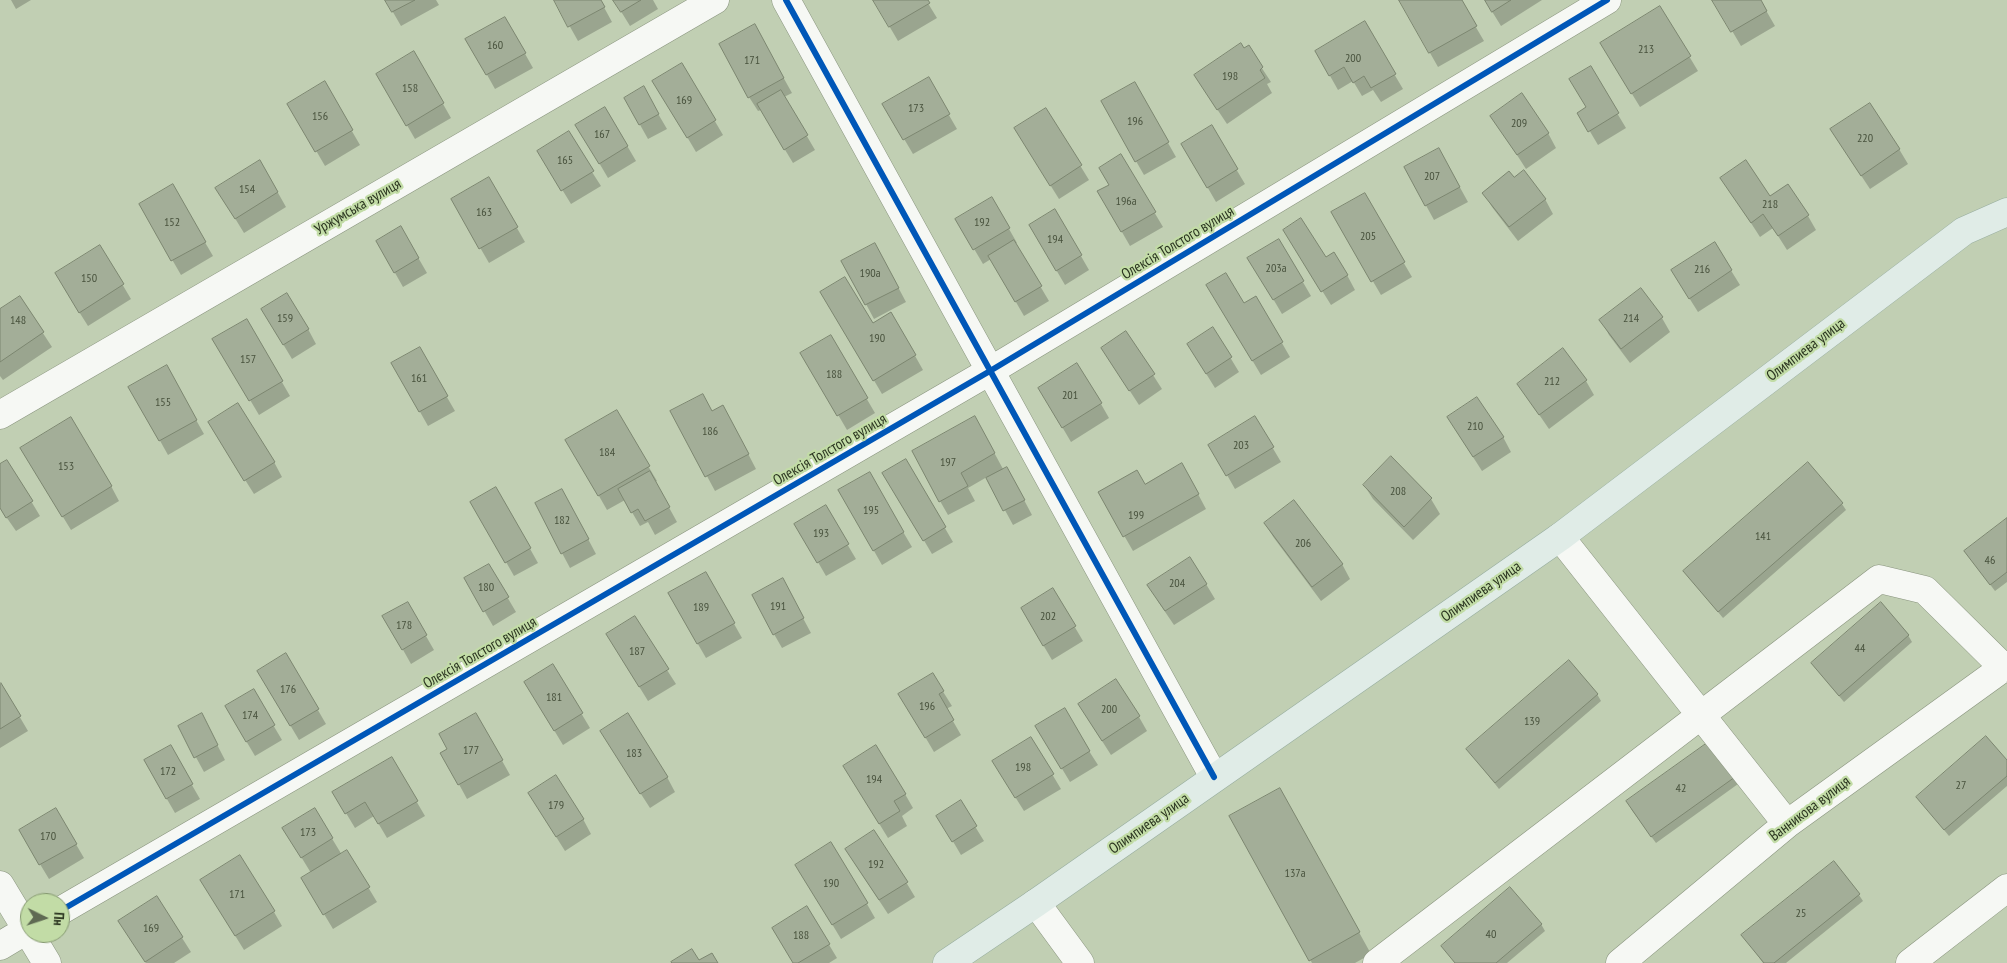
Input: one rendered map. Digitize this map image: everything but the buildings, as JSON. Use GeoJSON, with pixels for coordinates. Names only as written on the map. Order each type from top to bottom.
{"type":"FeatureCollection","features":[{"type":"Feature","properties":{"kind":"main road","name":"Олимпиева улица"},"geometry":{"type":"LineString","coordinates":[[947,963],[1036,903],[1560,537],[1964,231],[2007,212]]}},
{"type":"Feature","properties":{"kind":"street","name":"Уржумська вулиця"},"geometry":{"type":"LineString","coordinates":[[0,415],[715,0]]}},
{"type":"Feature","properties":{"kind":"street"},"geometry":{"type":"LineString","coordinates":[[786,0],[1214,777]]}},
{"type":"Feature","properties":{"kind":"street","name":"Олексія Толстого вулиця"},"geometry":{"type":"LineString","coordinates":[[70,905],[990,371],[1607,0]]}},
{"type":"Feature","properties":{"kind":"street"},"geometry":{"type":"LineString","coordinates":[[1560,537],[1787,824]]}},
{"type":"Feature","properties":{"kind":"street"},"geometry":{"type":"LineString","coordinates":[[1376,963],[1879,579],[1925,590],[2006,666]]}},
{"type":"Feature","properties":{"kind":"street","name":"Ванникова вулиця"},"geometry":{"type":"LineString","coordinates":[[1620,963],[1787,824],[2006,666]]}},
{"type":"Feature","properties":{"kind":"street"},"geometry":{"type":"LineString","coordinates":[[0,884],[20,916]]}},
{"type":"Feature","properties":{"kind":"street"},"geometry":{"type":"LineString","coordinates":[[1911,963],[2007,888]]}},
{"type":"Feature","properties":{"kind":"street"},"geometry":{"type":"LineString","coordinates":[[1036,903],[1080,963]]}},
{"type":"Feature","properties":{"kind":"street"},"geometry":{"type":"LineString","coordinates":[[0,946],[20,934]]}},
{"type":"Feature","properties":{"kind":"street"},"geometry":{"type":"LineString","coordinates":[[36,943],[47,963]]}},
{"type":"Feature","properties":{"kind":"cycle path"},"geometry":{"type":"LineString","coordinates":[[786,0],[1214,777]]}},
{"type":"Feature","properties":{"kind":"cycle path"},"geometry":{"type":"LineString","coordinates":[[70,905],[990,371],[1607,0]]}}]}
